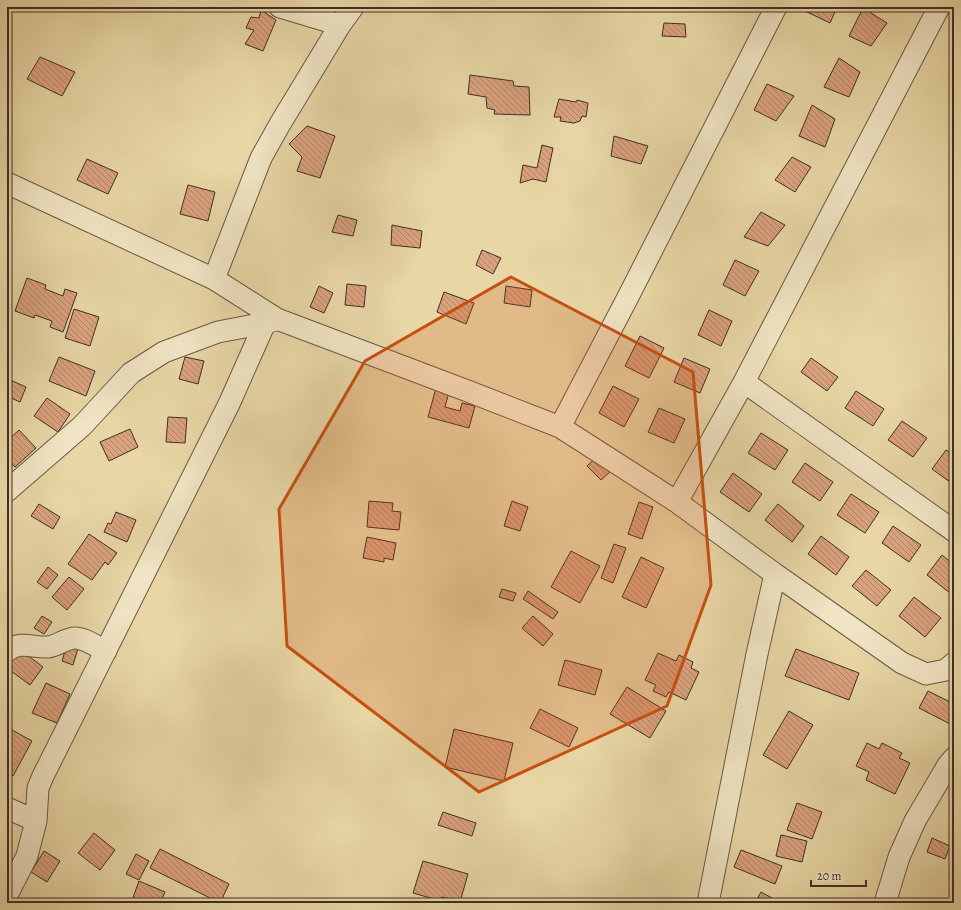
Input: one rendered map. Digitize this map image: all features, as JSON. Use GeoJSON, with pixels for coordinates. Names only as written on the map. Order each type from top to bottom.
{"type":"FeatureCollection","features":[{"type":"Feature","properties":{"kind":"street"},"geometry":{"type":"LineString","coordinates":[[280,7],[340,25]]}},
{"type":"Feature","properties":{"kind":"street"},"geometry":{"type":"LineString","coordinates":[[214,279],[261,158],[340,25],[353,7]]}},
{"type":"Feature","properties":{"kind":"street"},"geometry":{"type":"LineString","coordinates":[[560,427],[776,7]]}},
{"type":"Feature","properties":{"kind":"street"},"geometry":{"type":"LineString","coordinates":[[678,502],[744,382],[939,7]]}},
{"type":"Feature","properties":{"kind":"street"},"geometry":{"type":"LineString","coordinates":[[7,183],[214,279],[271,321],[465,390],[560,427],[678,502],[775,574],[902,663],[926,674],[946,670],[954,663]]}},
{"type":"Feature","properties":{"kind":"street"},"geometry":{"type":"LineString","coordinates":[[7,492],[82,426],[131,373],[164,352],[218,332],[271,321]]}},
{"type":"Feature","properties":{"kind":"street"},"geometry":{"type":"LineString","coordinates":[[7,895],[27,856],[36,821],[38,788],[271,321]]}},
{"type":"Feature","properties":{"kind":"street"},"geometry":{"type":"LineString","coordinates":[[744,382],[954,531]]}},
{"type":"Feature","properties":{"kind":"street"},"geometry":{"type":"LineString","coordinates":[[708,903],[757,654],[775,574]]}},
{"type":"Feature","properties":{"kind":"street"},"geometry":{"type":"LineString","coordinates":[[7,651],[13,646],[21,645],[50,647],[74,638],[106,651]]}},
{"type":"Feature","properties":{"kind":"street"},"geometry":{"type":"LineString","coordinates":[[885,903],[899,856],[914,821],[948,765],[954,758]]}},
{"type":"Feature","properties":{"kind":"street"},"geometry":{"type":"LineString","coordinates":[[7,808],[36,821]]}},
{"type":"Feature","properties":{"kind":"highlighted area"},"geometry":{"type":"Polygon","coordinates":[[[511,277],[693,372],[711,585],[667,706],[479,792],[287,646],[279,509],[365,361],[511,277]]]}},
{"type":"Feature","properties":{"kind":"building"},"geometry":{"type":"Polygon","coordinates":[[[808,7],[837,7],[830,23],[805,11],[808,7]]]}},
{"type":"Feature","properties":{"kind":"building"},"geometry":{"type":"Polygon","coordinates":[[[863,8],[887,23],[871,46],[849,36],[863,8]]]}},
{"type":"Feature","properties":{"kind":"building"},"geometry":{"type":"Polygon","coordinates":[[[261,10],[276,20],[263,51],[245,44],[254,30],[246,28],[251,17],[259,18],[261,10]]]}},
{"type":"Feature","properties":{"kind":"building"},"geometry":{"type":"Polygon","coordinates":[[[664,23],[685,24],[686,37],[662,36],[664,23]]]}},
{"type":"Feature","properties":{"kind":"building"},"geometry":{"type":"Polygon","coordinates":[[[40,57],[75,72],[62,96],[27,79],[40,57]]]}},
{"type":"Feature","properties":{"kind":"building"},"geometry":{"type":"Polygon","coordinates":[[[839,58],[860,72],[849,97],[824,87],[839,58]]]}},
{"type":"Feature","properties":{"kind":"building"},"geometry":{"type":"Polygon","coordinates":[[[470,75],[513,81],[514,86],[529,87],[530,115],[494,114],[495,110],[487,108],[486,97],[468,94],[470,75]]]}},
{"type":"Feature","properties":{"kind":"building"},"geometry":{"type":"Polygon","coordinates":[[[767,84],[794,96],[776,121],[754,110],[767,84]]]}},
{"type":"Feature","properties":{"kind":"building"},"geometry":{"type":"Polygon","coordinates":[[[559,99],[576,102],[577,100],[588,103],[586,117],[582,116],[580,121],[574,123],[560,121],[561,117],[554,117],[559,99]]]}},
{"type":"Feature","properties":{"kind":"building"},"geometry":{"type":"Polygon","coordinates":[[[812,105],[835,119],[825,147],[799,136],[812,105]]]}},
{"type":"Feature","properties":{"kind":"building"},"geometry":{"type":"Polygon","coordinates":[[[307,126],[335,136],[320,178],[297,171],[302,157],[289,144],[307,126]]]}},
{"type":"Feature","properties":{"kind":"building"},"geometry":{"type":"Polygon","coordinates":[[[614,136],[648,146],[641,164],[611,156],[614,136]]]}},
{"type":"Feature","properties":{"kind":"building"},"geometry":{"type":"Polygon","coordinates":[[[542,145],[553,148],[546,182],[533,179],[520,183],[523,165],[537,168],[542,145]]]}},
{"type":"Feature","properties":{"kind":"building"},"geometry":{"type":"Polygon","coordinates":[[[792,157],[811,167],[795,192],[775,180],[792,157]]]}},
{"type":"Feature","properties":{"kind":"building"},"geometry":{"type":"Polygon","coordinates":[[[87,159],[118,173],[108,194],[77,180],[87,159]]]}},
{"type":"Feature","properties":{"kind":"building"},"geometry":{"type":"Polygon","coordinates":[[[188,185],[215,192],[208,221],[180,214],[188,185]]]}},
{"type":"Feature","properties":{"kind":"building"},"geometry":{"type":"Polygon","coordinates":[[[761,212],[785,225],[768,246],[744,237],[761,212]]]}},
{"type":"Feature","properties":{"kind":"building"},"geometry":{"type":"Polygon","coordinates":[[[338,215],[357,220],[353,236],[332,232],[338,215]]]}},
{"type":"Feature","properties":{"kind":"building"},"geometry":{"type":"Polygon","coordinates":[[[392,225],[422,231],[420,248],[391,245],[392,225]]]}},
{"type":"Feature","properties":{"kind":"building"},"geometry":{"type":"Polygon","coordinates":[[[482,250],[501,258],[493,274],[476,265],[482,250]]]}},
{"type":"Feature","properties":{"kind":"building"},"geometry":{"type":"Polygon","coordinates":[[[735,260],[759,271],[745,296],[723,285],[735,260]]]}},
{"type":"Feature","properties":{"kind":"building"},"geometry":{"type":"Polygon","coordinates":[[[27,278],[46,285],[45,289],[63,296],[65,289],[77,293],[63,332],[50,327],[52,321],[35,315],[34,318],[15,311],[27,278]]]}},
{"type":"Feature","properties":{"kind":"building"},"geometry":{"type":"Polygon","coordinates":[[[347,284],[366,286],[364,307],[345,305],[347,284]]]}},
{"type":"Feature","properties":{"kind":"building"},"geometry":{"type":"Polygon","coordinates":[[[319,286],[333,293],[324,313],[310,307],[319,286]]]}},
{"type":"Feature","properties":{"kind":"building"},"geometry":{"type":"Polygon","coordinates":[[[506,286],[532,290],[530,307],[504,303],[506,286]]]}},
{"type":"Feature","properties":{"kind":"building"},"geometry":{"type":"Polygon","coordinates":[[[444,292],[474,303],[466,324],[437,312],[444,292]]]}},
{"type":"Feature","properties":{"kind":"building"},"geometry":{"type":"Polygon","coordinates":[[[74,309],[99,317],[90,346],[65,338],[74,309]]]}},
{"type":"Feature","properties":{"kind":"building"},"geometry":{"type":"Polygon","coordinates":[[[709,310],[732,321],[721,346],[698,335],[709,310]]]}},
{"type":"Feature","properties":{"kind":"building"},"geometry":{"type":"Polygon","coordinates":[[[640,336],[664,348],[649,378],[625,366],[640,336]]]}},
{"type":"Feature","properties":{"kind":"building"},"geometry":{"type":"Polygon","coordinates":[[[59,357],[95,371],[86,396],[49,381],[59,357]]]}},
{"type":"Feature","properties":{"kind":"building"},"geometry":{"type":"Polygon","coordinates":[[[185,357],[204,361],[198,384],[179,379],[185,357]]]}},
{"type":"Feature","properties":{"kind":"building"},"geometry":{"type":"Polygon","coordinates":[[[684,358],[710,369],[700,393],[674,382],[684,358]]]}},
{"type":"Feature","properties":{"kind":"building"},"geometry":{"type":"Polygon","coordinates":[[[811,358],[838,377],[827,391],[801,372],[811,358]]]}},
{"type":"Feature","properties":{"kind":"building"},"geometry":{"type":"Polygon","coordinates":[[[8,379],[26,387],[20,402],[7,396],[8,379]]]}},
{"type":"Feature","properties":{"kind":"building"},"geometry":{"type":"Polygon","coordinates":[[[613,386],[639,399],[624,427],[599,413],[613,386]]]}},
{"type":"Feature","properties":{"kind":"building"},"geometry":{"type":"Polygon","coordinates":[[[436,388],[449,392],[445,407],[460,411],[462,403],[475,406],[469,428],[428,417],[436,388]]]}},
{"type":"Feature","properties":{"kind":"building"},"geometry":{"type":"Polygon","coordinates":[[[856,391],[884,409],[873,426],[845,408],[856,391]]]}},
{"type":"Feature","properties":{"kind":"building"},"geometry":{"type":"Polygon","coordinates":[[[47,398],[70,414],[58,432],[34,416],[47,398]]]}},
{"type":"Feature","properties":{"kind":"building"},"geometry":{"type":"Polygon","coordinates":[[[659,408],[685,419],[674,443],[648,432],[659,408]]]}},
{"type":"Feature","properties":{"kind":"building"},"geometry":{"type":"Polygon","coordinates":[[[168,417],[187,418],[185,443],[166,442],[168,417]]]}},
{"type":"Feature","properties":{"kind":"building"},"geometry":{"type":"Polygon","coordinates":[[[902,421],[927,438],[913,457],[888,440],[902,421]]]}},
{"type":"Feature","properties":{"kind":"building"},"geometry":{"type":"Polygon","coordinates":[[[130,429],[138,447],[109,461],[100,442],[130,429]]]}},
{"type":"Feature","properties":{"kind":"building"},"geometry":{"type":"Polygon","coordinates":[[[19,430],[36,448],[15,467],[7,459],[7,441],[19,430]]]}},
{"type":"Feature","properties":{"kind":"building"},"geometry":{"type":"Polygon","coordinates":[[[761,433],[788,450],[775,470],[748,453],[761,433]]]}},
{"type":"Feature","properties":{"kind":"building"},"geometry":{"type":"Polygon","coordinates":[[[946,450],[954,455],[954,485],[932,469],[946,450]]]}},
{"type":"Feature","properties":{"kind":"building"},"geometry":{"type":"Polygon","coordinates":[[[597,457],[611,471],[601,480],[587,466],[597,457]]]}},
{"type":"Feature","properties":{"kind":"building"},"geometry":{"type":"Polygon","coordinates":[[[805,463],[833,482],[820,501],[792,482],[805,463]]]}},
{"type":"Feature","properties":{"kind":"building"},"geometry":{"type":"Polygon","coordinates":[[[733,473],[762,494],[749,512],[720,492],[733,473]]]}},
{"type":"Feature","properties":{"kind":"building"},"geometry":{"type":"Polygon","coordinates":[[[851,494],[879,512],[865,533],[837,515],[851,494]]]}},
{"type":"Feature","properties":{"kind":"building"},"geometry":{"type":"Polygon","coordinates":[[[369,501],[393,503],[392,511],[401,512],[399,530],[367,527],[369,501]]]}},
{"type":"Feature","properties":{"kind":"building"},"geometry":{"type":"Polygon","coordinates":[[[512,501],[528,507],[520,531],[504,526],[512,501]]]}},
{"type":"Feature","properties":{"kind":"building"},"geometry":{"type":"Polygon","coordinates":[[[639,502],[653,507],[642,539],[628,534],[639,502]]]}},
{"type":"Feature","properties":{"kind":"building"},"geometry":{"type":"Polygon","coordinates":[[[39,504],[60,517],[53,529],[31,516],[39,504]]]}},
{"type":"Feature","properties":{"kind":"building"},"geometry":{"type":"Polygon","coordinates":[[[778,504],[804,526],[792,542],[765,520],[778,504]]]}},
{"type":"Feature","properties":{"kind":"building"},"geometry":{"type":"Polygon","coordinates":[[[116,512],[136,520],[127,542],[104,532],[108,523],[111,524],[116,512]]]}},
{"type":"Feature","properties":{"kind":"building"},"geometry":{"type":"Polygon","coordinates":[[[893,526],[921,545],[909,562],[882,543],[893,526]]]}},
{"type":"Feature","properties":{"kind":"building"},"geometry":{"type":"Polygon","coordinates":[[[89,534],[117,553],[108,565],[105,562],[92,580],[68,564],[89,534]]]}},
{"type":"Feature","properties":{"kind":"building"},"geometry":{"type":"Polygon","coordinates":[[[821,536],[849,557],[836,575],[808,554],[821,536]]]}},
{"type":"Feature","properties":{"kind":"building"},"geometry":{"type":"Polygon","coordinates":[[[367,537],[396,543],[393,560],[384,558],[384,562],[363,558],[367,537]]]}},
{"type":"Feature","properties":{"kind":"building"},"geometry":{"type":"Polygon","coordinates":[[[614,544],[626,548],[613,583],[601,578],[614,544]]]}},
{"type":"Feature","properties":{"kind":"building"},"geometry":{"type":"Polygon","coordinates":[[[571,551],[600,566],[580,603],[551,587],[571,551]]]}},
{"type":"Feature","properties":{"kind":"building"},"geometry":{"type":"Polygon","coordinates":[[[942,555],[954,565],[954,588],[950,593],[927,575],[942,555]]]}},
{"type":"Feature","properties":{"kind":"building"},"geometry":{"type":"Polygon","coordinates":[[[641,557],[664,568],[646,608],[622,597],[641,557]]]}},
{"type":"Feature","properties":{"kind":"building"},"geometry":{"type":"Polygon","coordinates":[[[48,567],[58,575],[47,589],[37,582],[48,567]]]}},
{"type":"Feature","properties":{"kind":"building"},"geometry":{"type":"Polygon","coordinates":[[[866,570],[891,590],[877,606],[852,586],[866,570]]]}},
{"type":"Feature","properties":{"kind":"building"},"geometry":{"type":"Polygon","coordinates":[[[69,577],[84,589],[67,610],[52,597],[69,577]]]}},
{"type":"Feature","properties":{"kind":"building"},"geometry":{"type":"Polygon","coordinates":[[[502,589],[516,593],[513,601],[499,597],[502,589]]]}},
{"type":"Feature","properties":{"kind":"building"},"geometry":{"type":"Polygon","coordinates":[[[528,591],[558,612],[553,619],[523,599],[528,591]]]}},
{"type":"Feature","properties":{"kind":"building"},"geometry":{"type":"Polygon","coordinates":[[[914,597],[941,618],[925,637],[899,616],[914,597]]]}},
{"type":"Feature","properties":{"kind":"building"},"geometry":{"type":"Polygon","coordinates":[[[42,616],[52,622],[44,634],[34,628],[42,616]]]}},
{"type":"Feature","properties":{"kind":"building"},"geometry":{"type":"Polygon","coordinates":[[[533,616],[553,634],[543,646],[522,628],[533,616]]]}},
{"type":"Feature","properties":{"kind":"building"},"geometry":{"type":"Polygon","coordinates":[[[68,641],[79,645],[73,665],[62,661],[68,641]]]}},
{"type":"Feature","properties":{"kind":"building"},"geometry":{"type":"Polygon","coordinates":[[[18,648],[43,667],[30,685],[7,668],[7,662],[18,648]]]}},
{"type":"Feature","properties":{"kind":"building"},"geometry":{"type":"Polygon","coordinates":[[[796,649],[859,673],[849,700],[785,676],[796,649]]]}},
{"type":"Feature","properties":{"kind":"building"},"geometry":{"type":"Polygon","coordinates":[[[658,653],[676,661],[679,655],[693,662],[691,668],[699,672],[686,700],[669,692],[666,697],[653,691],[656,685],[645,680],[658,653]]]}},
{"type":"Feature","properties":{"kind":"building"},"geometry":{"type":"Polygon","coordinates":[[[565,660],[602,670],[595,695],[558,685],[565,660]]]}},
{"type":"Feature","properties":{"kind":"building"},"geometry":{"type":"Polygon","coordinates":[[[46,683],[70,694],[57,723],[32,713],[46,683]]]}},
{"type":"Feature","properties":{"kind":"building"},"geometry":{"type":"Polygon","coordinates":[[[627,687],[666,711],[650,738],[610,714],[627,687]]]}},
{"type":"Feature","properties":{"kind":"building"},"geometry":{"type":"Polygon","coordinates":[[[928,691],[954,704],[954,726],[919,708],[928,691]]]}},
{"type":"Feature","properties":{"kind":"building"},"geometry":{"type":"Polygon","coordinates":[[[540,709],[578,728],[569,747],[530,728],[540,709]]]}},
{"type":"Feature","properties":{"kind":"building"},"geometry":{"type":"Polygon","coordinates":[[[789,711],[813,725],[787,769],[763,755],[789,711]]]}},
{"type":"Feature","properties":{"kind":"building"},"geometry":{"type":"Polygon","coordinates":[[[454,729],[513,743],[504,781],[445,767],[454,729]]]}},
{"type":"Feature","properties":{"kind":"building"},"geometry":{"type":"Polygon","coordinates":[[[12,730],[32,741],[13,776],[7,772],[7,739],[12,730]]]}},
{"type":"Feature","properties":{"kind":"building"},"geometry":{"type":"Polygon","coordinates":[[[867,743],[879,749],[882,743],[902,753],[899,758],[910,763],[895,794],[866,780],[869,772],[856,766],[867,743]]]}},
{"type":"Feature","properties":{"kind":"building"},"geometry":{"type":"Polygon","coordinates":[[[797,803],[822,812],[812,839],[787,830],[797,803]]]}},
{"type":"Feature","properties":{"kind":"building"},"geometry":{"type":"Polygon","coordinates":[[[443,812],[476,823],[472,836],[438,825],[443,812]]]}},
{"type":"Feature","properties":{"kind":"building"},"geometry":{"type":"Polygon","coordinates":[[[94,833],[115,850],[100,870],[78,853],[94,833]]]}},
{"type":"Feature","properties":{"kind":"building"},"geometry":{"type":"Polygon","coordinates":[[[781,835],[807,841],[802,862],[776,856],[781,835]]]}},
{"type":"Feature","properties":{"kind":"building"},"geometry":{"type":"Polygon","coordinates":[[[932,838],[950,846],[945,859],[927,852],[932,838]]]}},
{"type":"Feature","properties":{"kind":"building"},"geometry":{"type":"Polygon","coordinates":[[[160,849],[229,884],[220,903],[150,868],[160,849]]]}},
{"type":"Feature","properties":{"kind":"building"},"geometry":{"type":"Polygon","coordinates":[[[741,850],[782,866],[775,884],[734,867],[741,850]]]}},
{"type":"Feature","properties":{"kind":"building"},"geometry":{"type":"Polygon","coordinates":[[[44,851],[60,861],[47,882],[31,872],[44,851]]]}},
{"type":"Feature","properties":{"kind":"building"},"geometry":{"type":"Polygon","coordinates":[[[136,854],[149,861],[139,880],[126,874],[136,854]]]}},
{"type":"Feature","properties":{"kind":"building"},"geometry":{"type":"Polygon","coordinates":[[[423,861],[468,874],[460,902],[442,897],[441,901],[413,893],[423,861]]]}},
{"type":"Feature","properties":{"kind":"building"},"geometry":{"type":"Polygon","coordinates":[[[139,881],[165,892],[160,903],[131,903],[139,881]]]}},
{"type":"Feature","properties":{"kind":"building"},"geometry":{"type":"Polygon","coordinates":[[[761,892],[781,903],[755,903],[761,892]]]}}]}
